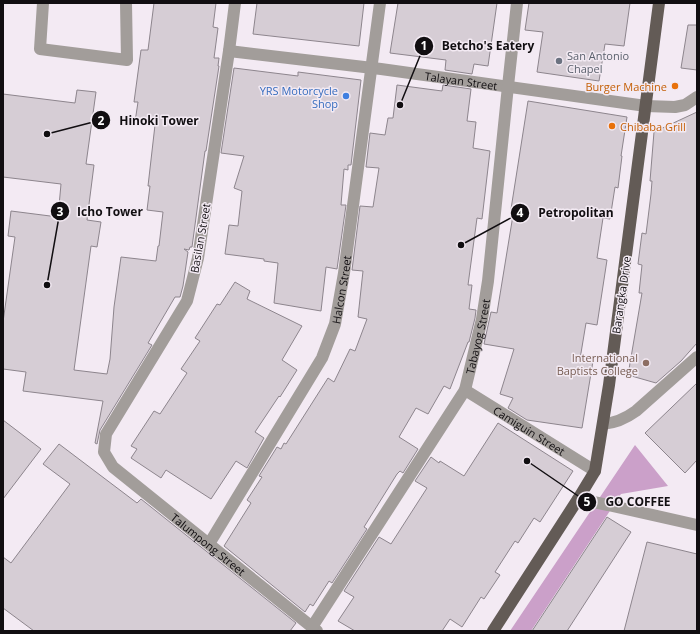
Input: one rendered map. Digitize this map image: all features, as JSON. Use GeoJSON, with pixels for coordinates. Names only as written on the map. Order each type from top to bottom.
{"type":"FeatureCollection","features":[{"type":"Feature","properties":{"kind":"main road","name":"Barangka Drive"},"geometry":{"type":"LineString","coordinates":[[493,631],[578,499],[594,471],[603,424],[659,3]]}},
{"type":"Feature","properties":{"kind":"street"},"geometry":{"type":"LineString","coordinates":[[44,3],[40,49],[127,60],[126,3]]}},
{"type":"Feature","properties":{"kind":"street","name":"Basilan Street"},"geometry":{"type":"LineString","coordinates":[[104,452],[106,434],[187,301],[198,258],[235,3]]}},
{"type":"Feature","properties":{"kind":"street","name":"Halcon Street"},"geometry":{"type":"LineString","coordinates":[[209,544],[322,358],[335,324],[345,265],[380,3]]}},
{"type":"Feature","properties":{"kind":"street","name":"Tabayog Street"},"geometry":{"type":"LineString","coordinates":[[315,629],[465,390],[482,319],[488,281],[517,3]]}},
{"type":"Feature","properties":{"kind":"street","name":"Talayan Street"},"geometry":{"type":"LineString","coordinates":[[229,51],[508,86],[646,106],[675,107],[685,105],[697,97]]}},
{"type":"Feature","properties":{"kind":"street"},"geometry":{"type":"LineString","coordinates":[[603,424],[614,423],[626,418],[636,411],[697,357]]}},
{"type":"Feature","properties":{"kind":"street","name":"Camiguin Street"},"geometry":{"type":"LineString","coordinates":[[465,390],[594,471]]}},
{"type":"Feature","properties":{"kind":"street","name":"Talumpong Street"},"geometry":{"type":"LineString","coordinates":[[104,452],[113,467],[315,629]]}},
{"type":"Feature","properties":{"kind":"street"},"geometry":{"type":"LineString","coordinates":[[578,499],[608,504],[697,525]]}},
{"type":"Feature","properties":{"kind":"shaded area"},"geometry":{"type":"Polygon","coordinates":[[[635,445],[668,486],[621,494],[531,631],[510,631],[635,445]]]}},
{"type":"Feature","properties":{"kind":"building"},"geometry":{"type":"Polygon","coordinates":[[[154,3],[216,3],[213,27],[218,28],[214,58],[219,58],[219,66],[205,151],[192,247],[190,247],[189,250],[184,249],[188,252],[180,297],[175,297],[148,343],[152,345],[100,430],[97,444],[95,443],[103,401],[23,391],[26,372],[3,369],[3,322],[15,237],[8,236],[11,211],[58,217],[61,184],[3,177],[3,94],[75,103],[77,90],[96,92],[86,164],[94,165],[87,220],[101,222],[97,247],[91,246],[74,370],[107,374],[121,257],[156,261],[159,246],[163,212],[147,210],[150,186],[148,186],[155,125],[135,122],[138,102],[134,102],[141,50],[148,50],[154,3]]]}},
{"type":"Feature","properties":{"kind":"building"},"geometry":{"type":"Polygon","coordinates":[[[257,3],[364,3],[359,46],[253,34],[257,3]]]}},
{"type":"Feature","properties":{"kind":"building"},"geometry":{"type":"Polygon","coordinates":[[[398,3],[497,3],[488,66],[474,64],[472,74],[445,70],[446,60],[390,53],[398,3]]]}},
{"type":"Feature","properties":{"kind":"building"},"geometry":{"type":"Polygon","coordinates":[[[529,3],[630,3],[624,46],[605,44],[599,81],[537,72],[543,32],[525,30],[529,3]]]}},
{"type":"Feature","properties":{"kind":"building"},"geometry":{"type":"Polygon","coordinates":[[[688,25],[697,25],[697,70],[681,68],[688,25]]]}},
{"type":"Feature","properties":{"kind":"building"},"geometry":{"type":"Polygon","coordinates":[[[234,68],[298,76],[298,72],[361,80],[351,165],[348,165],[348,170],[344,169],[341,205],[346,205],[337,269],[326,267],[321,311],[274,303],[278,263],[264,261],[264,259],[225,254],[229,225],[238,226],[242,191],[234,188],[244,156],[221,153],[234,68]]]}},
{"type":"Feature","properties":{"kind":"building"},"geometry":{"type":"Polygon","coordinates":[[[397,85],[442,91],[443,85],[471,89],[467,121],[476,122],[473,148],[490,151],[482,219],[477,218],[468,285],[472,285],[469,309],[476,310],[475,318],[469,342],[450,389],[444,386],[428,414],[416,408],[399,437],[418,449],[403,473],[400,471],[397,474],[364,527],[367,529],[332,583],[329,581],[313,606],[310,604],[305,612],[224,546],[251,503],[247,500],[262,477],[259,476],[277,447],[281,449],[284,443],[286,444],[328,378],[334,382],[350,349],[355,351],[367,319],[358,317],[363,271],[352,270],[360,206],[373,207],[379,168],[366,167],[370,133],[385,135],[388,118],[393,118],[397,85]]]}},
{"type":"Feature","properties":{"kind":"building"},"geometry":{"type":"Polygon","coordinates":[[[528,101],[627,117],[618,188],[615,187],[610,219],[603,218],[597,258],[607,260],[597,325],[586,323],[580,359],[593,361],[582,428],[527,420],[508,408],[513,398],[500,394],[514,349],[484,344],[491,312],[497,313],[514,209],[511,209],[528,101]]]}},
{"type":"Feature","properties":{"kind":"building"},"geometry":{"type":"Polygon","coordinates":[[[697,112],[697,343],[681,361],[656,383],[628,375],[642,293],[639,293],[642,265],[638,264],[642,233],[646,234],[651,194],[652,181],[650,181],[654,132],[697,112]]]}},
{"type":"Feature","properties":{"kind":"building"},"geometry":{"type":"Polygon","coordinates":[[[235,282],[250,291],[247,299],[302,326],[282,360],[297,370],[255,432],[264,438],[247,468],[236,461],[211,499],[166,470],[161,478],[131,458],[137,449],[131,446],[154,411],[160,414],[187,373],[181,369],[200,341],[195,338],[217,304],[220,305],[235,282]]]}},
{"type":"Feature","properties":{"kind":"building"},"geometry":{"type":"Polygon","coordinates":[[[697,383],[697,460],[685,473],[645,433],[697,383]]]}},
{"type":"Feature","properties":{"kind":"building"},"geometry":{"type":"Polygon","coordinates":[[[3,420],[41,449],[3,499],[3,420]]]}},
{"type":"Feature","properties":{"kind":"building"},"geometry":{"type":"Polygon","coordinates":[[[498,423],[573,471],[540,522],[534,518],[518,543],[515,541],[495,572],[500,575],[484,599],[481,597],[462,627],[450,619],[442,631],[355,631],[338,621],[354,597],[344,591],[379,537],[391,544],[427,488],[415,481],[431,457],[439,463],[440,461],[464,476],[498,423]]]}},
{"type":"Feature","properties":{"kind":"building"},"geometry":{"type":"Polygon","coordinates":[[[59,444],[137,503],[141,499],[296,623],[290,631],[34,631],[3,608],[3,557],[11,563],[70,484],[43,464],[59,444]]]}},
{"type":"Feature","properties":{"kind":"building"},"geometry":{"type":"Polygon","coordinates":[[[607,517],[631,532],[567,631],[532,631],[607,517]]]}},
{"type":"Feature","properties":{"kind":"building"},"geometry":{"type":"Polygon","coordinates":[[[647,542],[697,554],[697,631],[624,631],[647,542]]]}},
{"type":"Feature","properties":{"kind":"place","name":"San Antonio Chapel"},"geometry":{"type":"Point","coordinates":[559,61]}},
{"type":"Feature","properties":{"kind":"place","name":"Burger Machine"},"geometry":{"type":"Point","coordinates":[675,86]}},
{"type":"Feature","properties":{"kind":"place","name":"YRS Motorcycle Shop"},"geometry":{"type":"Point","coordinates":[346,96]}},
{"type":"Feature","properties":{"kind":"place","name":"Betcho's Eatery"},"geometry":{"type":"Point","coordinates":[400,105]}},
{"type":"Feature","properties":{"kind":"place","name":"Chibaba Grill"},"geometry":{"type":"Point","coordinates":[612,126]}},
{"type":"Feature","properties":{"kind":"place","name":"Hinoki Tower"},"geometry":{"type":"Point","coordinates":[47,134]}},
{"type":"Feature","properties":{"kind":"place","name":"Petropolitan"},"geometry":{"type":"Point","coordinates":[461,245]}},
{"type":"Feature","properties":{"kind":"place","name":"Icho Tower"},"geometry":{"type":"Point","coordinates":[47,285]}},
{"type":"Feature","properties":{"kind":"place","name":"International Baptists College"},"geometry":{"type":"Point","coordinates":[646,363]}},
{"type":"Feature","properties":{"kind":"place","name":"GO COFFEE"},"geometry":{"type":"Point","coordinates":[527,461]}}]}
